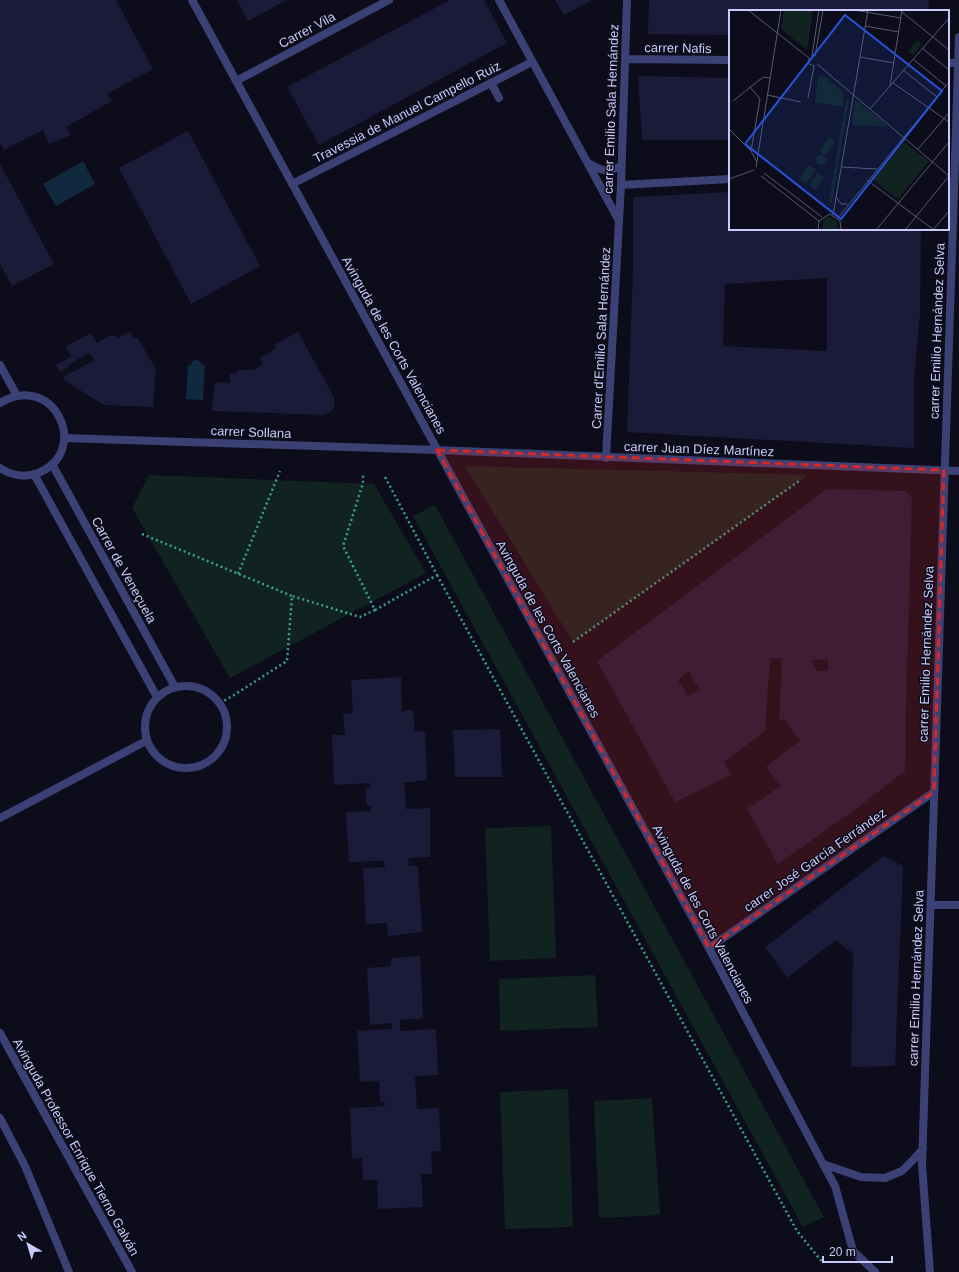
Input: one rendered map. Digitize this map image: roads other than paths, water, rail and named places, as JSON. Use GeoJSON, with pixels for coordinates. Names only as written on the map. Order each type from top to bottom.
{"type":"FeatureCollection","features":[{"type":"Feature","properties":{"kind":"street","name":"Avinguda de les Corts Valencianes"},"geometry":{"type":"LineString","coordinates":[[192,0],[709,948],[835,1186],[853,1251],[875,1272]]}},
{"type":"Feature","properties":{"kind":"street","name":"Carrer Vila"},"geometry":{"type":"LineString","coordinates":[[236,81],[389,0]]}},
{"type":"Feature","properties":{"kind":"street"},"geometry":{"type":"LineString","coordinates":[[499,0],[619,219]]}},
{"type":"Feature","properties":{"kind":"street","name":"carrer Emilio Sala Hernández"},"geometry":{"type":"LineString","coordinates":[[619,219],[627,0]]}},
{"type":"Feature","properties":{"kind":"street","name":"carrer Emilio Hernández Selva"},"geometry":{"type":"LineString","coordinates":[[930,1272],[922,1165],[959,37]]}},
{"type":"Feature","properties":{"kind":"street","name":"carrer Nafis"},"geometry":{"type":"LineString","coordinates":[[625,59],[729,60]]}},
{"type":"Feature","properties":{"kind":"street","name":"Travessia de Manuel Campello Ruiz"},"geometry":{"type":"LineString","coordinates":[[292,184],[532,62]]}},
{"type":"Feature","properties":{"kind":"street"},"geometry":{"type":"LineString","coordinates":[[491,83],[499,98]]}},
{"type":"Feature","properties":{"kind":"street"},"geometry":{"type":"LineString","coordinates":[[587,163],[601,171],[612,170],[621,166]]}},
{"type":"Feature","properties":{"kind":"street"},"geometry":{"type":"LineString","coordinates":[[621,185],[729,179]]}},
{"type":"Feature","properties":{"kind":"street","name":"Carrer d'Emilio Sala Hernández"},"geometry":{"type":"LineString","coordinates":[[606,458],[619,219]]}},
{"type":"Feature","properties":{"kind":"street"},"geometry":{"type":"LineString","coordinates":[[0,365],[17,396]]}},
{"type":"Feature","properties":{"kind":"street"},"geometry":{"type":"LineString","coordinates":[[0,403],[11,397],[28,395],[36,397],[53,407],[60,416],[64,427],[64,438],[58,457],[43,471],[27,476],[15,475],[0,468]]}},
{"type":"Feature","properties":{"kind":"street","name":"carrer Sollana"},"geometry":{"type":"LineString","coordinates":[[64,438],[437,450]]}},
{"type":"Feature","properties":{"kind":"street","name":"carrer Juan Díez Martínez"},"geometry":{"type":"LineString","coordinates":[[437,450],[606,458],[959,471]]}},
{"type":"Feature","properties":{"kind":"street","name":"Carrer de Veneçuela"},"geometry":{"type":"LineString","coordinates":[[52,464],[176,687]]}},
{"type":"Feature","properties":{"kind":"street"},"geometry":{"type":"LineString","coordinates":[[34,474],[157,697]]}},
{"type":"Feature","properties":{"kind":"street"},"geometry":{"type":"LineString","coordinates":[[176,687],[195,687],[205,690],[220,703],[225,715],[227,727],[225,740],[219,751],[210,761],[199,767],[186,769],[174,767],[162,761],[152,753],[146,741],[144,727],[146,713],[157,697],[169,689],[176,687]]}},
{"type":"Feature","properties":{"kind":"street"},"geometry":{"type":"LineString","coordinates":[[0,818],[146,741]]}},
{"type":"Feature","properties":{"kind":"street","name":"carrer José García Ferrández"},"geometry":{"type":"LineString","coordinates":[[709,948],[934,792]]}},
{"type":"Feature","properties":{"kind":"street"},"geometry":{"type":"LineString","coordinates":[[931,905],[959,905]]}},
{"type":"Feature","properties":{"kind":"street","name":"Avinguda Professor Enrique Tierno Galván"},"geometry":{"type":"LineString","coordinates":[[0,1033],[132,1272]]}},
{"type":"Feature","properties":{"kind":"street"},"geometry":{"type":"LineString","coordinates":[[0,1118],[25,1166],[70,1272]]}},
{"type":"Feature","properties":{"kind":"street"},"geometry":{"type":"LineString","coordinates":[[823,1164],[861,1177],[885,1178],[902,1171],[923,1149]]}},
{"type":"Feature","properties":{"kind":"water"},"geometry":{"type":"Polygon","coordinates":[[[83,161],[95,184],[56,206],[43,184],[83,161]]]}},
{"type":"Feature","properties":{"kind":"water"},"geometry":{"type":"Polygon","coordinates":[[[195,359],[200,361],[202,365],[205,365],[203,400],[186,399],[188,365],[191,365],[195,359]]]}}]}
